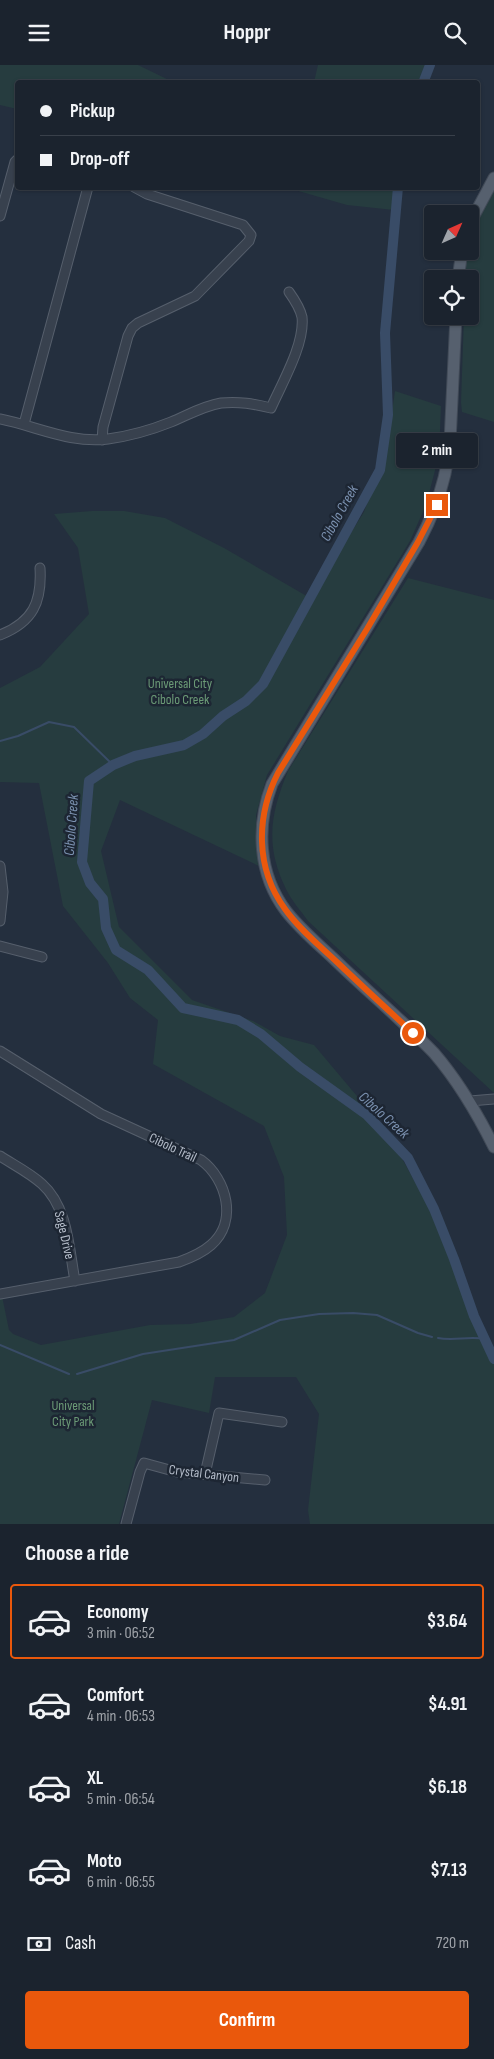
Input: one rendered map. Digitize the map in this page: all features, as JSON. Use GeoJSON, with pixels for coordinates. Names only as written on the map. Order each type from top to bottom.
{"type":"FeatureCollection","features":[{"type":"Feature","properties":{"kind":"main road"},"geometry":{"type":"LineString","coordinates":[[479,206],[494,177]]}},
{"type":"Feature","properties":{"kind":"main road"},"geometry":{"type":"LineString","coordinates":[[456,325],[449,459],[437,505],[404,566],[275,779],[264,811],[262,844],[268,877],[277,898],[286,911],[426,1045],[450,1072],[470,1101],[494,1147]]}},
{"type":"Feature","properties":{"kind":"street"},"geometry":{"type":"LineString","coordinates":[[0,216],[15,163]]}},
{"type":"Feature","properties":{"kind":"street"},"geometry":{"type":"LineString","coordinates":[[24,424],[87,190]]}},
{"type":"Feature","properties":{"kind":"street"},"geometry":{"type":"LineString","coordinates":[[102,440],[103,427],[128,336],[132,328],[138,323],[176,307],[195,296],[253,235],[243,225],[140,190]]}},
{"type":"Feature","properties":{"kind":"street"},"geometry":{"type":"LineString","coordinates":[[0,419],[85,441],[102,440],[139,433],[172,422],[202,408],[222,403],[246,402],[271,408],[294,357],[302,333],[302,315],[290,292]]}},
{"type":"Feature","properties":{"kind":"street"},"geometry":{"type":"LineString","coordinates":[[0,635],[16,627],[34,611],[41,580],[40,568]]}},
{"type":"Feature","properties":{"kind":"street"},"geometry":{"type":"LineString","coordinates":[[0,866],[3,893],[0,921]]}},
{"type":"Feature","properties":{"kind":"street"},"geometry":{"type":"LineString","coordinates":[[0,946],[42,957]]}},
{"type":"Feature","properties":{"kind":"street","name":"Cibolo Trail"},"geometry":{"type":"LineString","coordinates":[[0,1051],[101,1114],[201,1160],[215,1173],[224,1193],[227,1213],[226,1222],[212,1244],[179,1262],[0,1294]]}},
{"type":"Feature","properties":{"kind":"street"},"geometry":{"type":"LineString","coordinates":[[470,1101],[494,1099]]}},
{"type":"Feature","properties":{"kind":"street","name":"Sage Drive"},"geometry":{"type":"LineString","coordinates":[[0,1156],[37,1179],[48,1189],[56,1201],[64,1221],[75,1281]]}},
{"type":"Feature","properties":{"kind":"street"},"geometry":{"type":"LineString","coordinates":[[205,1474],[219,1413],[282,1422]]}},
{"type":"Feature","properties":{"kind":"street","name":"Crystal Canyon"},"geometry":{"type":"LineString","coordinates":[[126,1524],[144,1463],[177,1471],[264,1481]]}},
{"type":"Feature","properties":{"kind":"green space"},"geometry":{"type":"Polygon","coordinates":[[[0,65],[138,65],[169,80],[15,80],[15,109],[0,105],[0,65]]]}},
{"type":"Feature","properties":{"kind":"green space"},"geometry":{"type":"Polygon","coordinates":[[[318,65],[425,65],[419,80],[314,80],[318,65]]]}},
{"type":"Feature","properties":{"kind":"green space"},"geometry":{"type":"Polygon","coordinates":[[[295,190],[395,190],[394,210],[347,205],[295,190]]]}},
{"type":"Feature","properties":{"kind":"green space"},"geometry":{"type":"Polygon","coordinates":[[[494,190],[494,422],[462,412],[461,402],[464,325],[479,325],[479,270],[463,270],[465,260],[479,260],[479,216],[494,190]]]}},
{"type":"Feature","properties":{"kind":"green space","name":"Universal City Cibolo Creek"},"geometry":{"type":"Polygon","coordinates":[[[395,391],[441,406],[439,455],[426,505],[410,541],[267,775],[256,815],[259,866],[120,800],[101,851],[119,927],[192,1000],[253,1021],[280,1036],[314,1045],[388,1133],[460,1264],[485,1339],[494,1357],[494,1524],[310,1524],[308,1510],[319,1414],[296,1377],[215,1377],[209,1413],[152,1400],[119,1524],[0,1524],[0,1296],[2,1296],[9,1330],[13,1334],[41,1345],[150,1325],[190,1324],[234,1317],[265,1293],[287,1235],[284,1177],[264,1126],[153,1064],[158,1020],[130,998],[108,963],[63,906],[39,783],[0,782],[0,688],[40,667],[89,614],[78,548],[54,514],[124,511],[165,518],[224,548],[310,598],[364,512],[387,446],[395,391]]]}},
{"type":"Feature","properties":{"kind":"green space"},"geometry":{"type":"Polygon","coordinates":[[[408,578],[494,600],[494,1093],[308,921],[288,893],[275,858],[272,830],[274,816],[288,771],[408,578]]]}},
{"type":"Feature","properties":{"kind":"waterway","name":"Cibolo Creek"},"geometry":{"type":"LineString","coordinates":[[424,80],[430,65]]}},
{"type":"Feature","properties":{"kind":"waterway","name":"Cibolo Creek"},"geometry":{"type":"LineString","coordinates":[[398,190],[385,333],[388,415],[380,470],[263,684],[246,701],[223,716],[203,734],[184,745],[135,756],[113,765],[89,781],[82,862],[90,883],[103,899],[106,928],[116,950],[148,970],[183,1008],[238,1020],[261,1034],[300,1067],[367,1115],[408,1158],[434,1209],[474,1316],[494,1359]]}},
{"type":"Feature","properties":{"kind":"waterway"},"geometry":{"type":"LineString","coordinates":[[0,741],[18,736],[49,722],[74,727],[113,765]]}},
{"type":"Feature","properties":{"kind":"waterway"},"geometry":{"type":"LineString","coordinates":[[77,1374],[143,1354],[234,1340],[280,1320],[319,1314],[353,1313],[377,1315],[432,1337]]}},
{"type":"Feature","properties":{"kind":"waterway"},"geometry":{"type":"LineString","coordinates":[[438,1338],[485,1339]]}},
{"type":"Feature","properties":{"kind":"waterway"},"geometry":{"type":"LineString","coordinates":[[0,1345],[69,1374]]}},
{"type":"Feature","properties":{"kind":"route"},"geometry":{"type":"LineString","coordinates":[[413,1033],[374,998],[286,911],[277,898],[268,877],[262,852],[262,831],[268,796],[278,773],[367,629],[431,519],[437,505]]}},
{"type":"Feature","properties":{"kind":"park label","name":"Universal City Park"},"geometry":{"type":"Point","coordinates":[73,1413]}}]}
